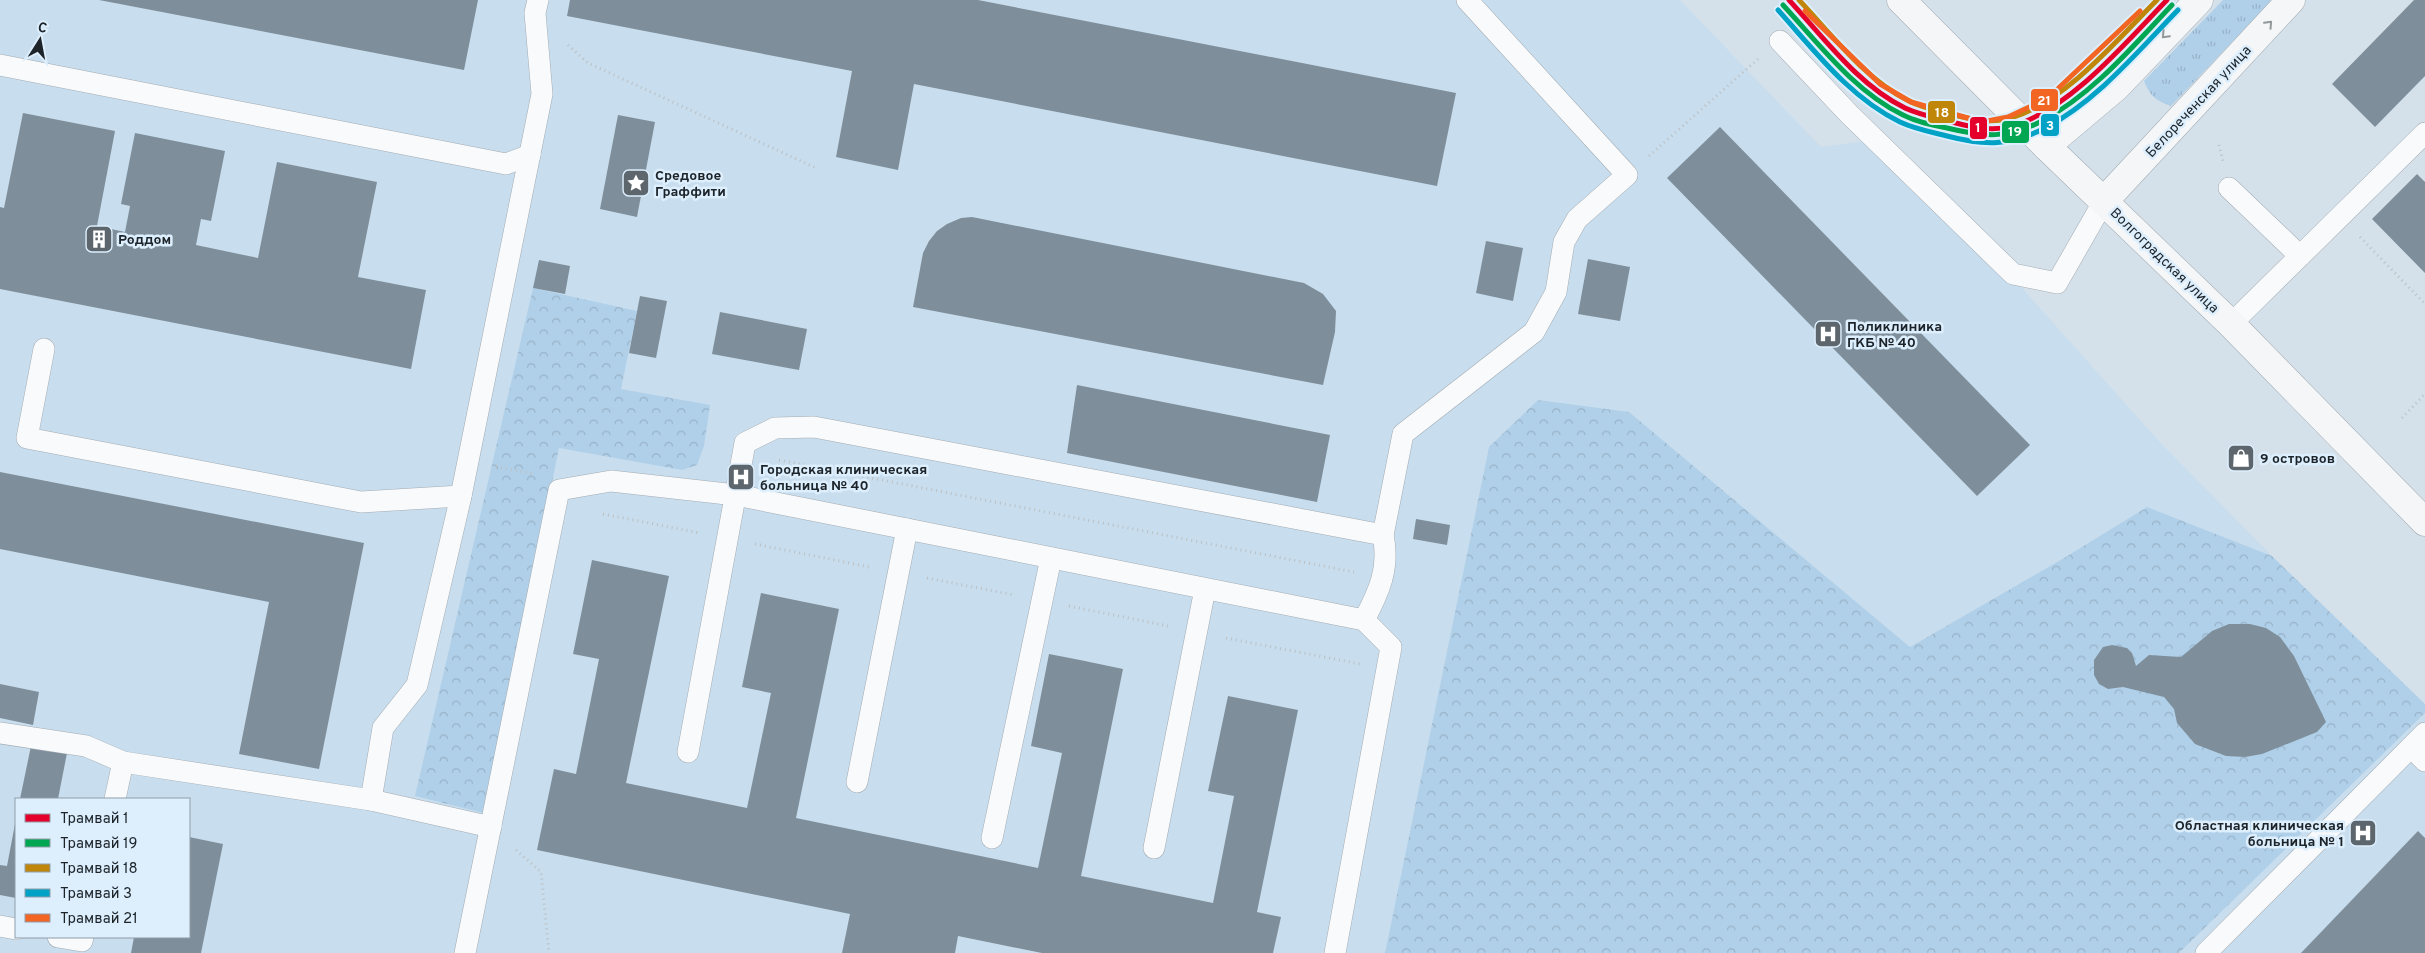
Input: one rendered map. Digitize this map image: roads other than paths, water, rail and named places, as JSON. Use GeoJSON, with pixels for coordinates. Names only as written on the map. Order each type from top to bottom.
{"type":"FeatureCollection","features":[{"type":"Feature","properties":{"kind":"street","name":"Волгоградская улица"},"geometry":{"type":"LineString","coordinates":[[1901,0],[2046,146],[2231,324],[2425,522]]}},
{"type":"Feature","properties":{"kind":"street"},"geometry":{"type":"LineString","coordinates":[[2046,146],[2116,87],[2199,0]]}},
{"type":"Feature","properties":{"kind":"street","name":"Белореченская улица"},"geometry":{"type":"LineString","coordinates":[[2104,201],[2291,0]]}},
{"type":"Feature","properties":{"kind":"lane"},"geometry":{"type":"LineString","coordinates":[[1364,620],[1380,591],[1386,552],[1382,535],[1403,434],[1534,332],[1556,292],[1564,242],[1577,219],[1626,175],[1467,0]]}},
{"type":"Feature","properties":{"kind":"lane"},"geometry":{"type":"LineString","coordinates":[[371,800],[383,728],[417,685],[461,496],[542,94],[537,7]]}},
{"type":"Feature","properties":{"kind":"lane"},"geometry":{"type":"LineString","coordinates":[[1780,41],[1849,114],[2013,274],[2057,283],[2104,201]]}},
{"type":"Feature","properties":{"kind":"lane"},"geometry":{"type":"LineString","coordinates":[[0,64],[506,164],[530,155]]}},
{"type":"Feature","properties":{"kind":"lane"},"geometry":{"type":"LineString","coordinates":[[2231,324],[2425,133]]}},
{"type":"Feature","properties":{"kind":"lane"},"geometry":{"type":"LineString","coordinates":[[2229,188],[2300,256]]}},
{"type":"Feature","properties":{"kind":"lane"},"geometry":{"type":"LineString","coordinates":[[44,349],[27,438],[361,502],[461,496]]}},
{"type":"Feature","properties":{"kind":"lane"},"geometry":{"type":"LineString","coordinates":[[688,752],[745,443],[775,428],[814,427],[1382,535]]}},
{"type":"Feature","properties":{"kind":"lane"},"geometry":{"type":"LineString","coordinates":[[465,953],[558,497],[611,481],[736,495],[1364,620],[1391,647],[1335,953]]}},
{"type":"Feature","properties":{"kind":"lane"},"geometry":{"type":"LineString","coordinates":[[856,782],[907,529]]}},
{"type":"Feature","properties":{"kind":"lane"},"geometry":{"type":"LineString","coordinates":[[992,838],[1050,558]]}},
{"type":"Feature","properties":{"kind":"lane"},"geometry":{"type":"LineString","coordinates":[[1154,848],[1205,589]]}},
{"type":"Feature","properties":{"kind":"lane"},"geometry":{"type":"LineString","coordinates":[[0,734],[86,746],[123,762],[371,800],[491,828]]}},
{"type":"Feature","properties":{"kind":"lane"},"geometry":{"type":"LineString","coordinates":[[2206,953],[2420,747]]}},
{"type":"Feature","properties":{"kind":"lane"},"geometry":{"type":"LineString","coordinates":[[115,798],[123,762]]}},
{"type":"Feature","properties":{"kind":"lane"},"geometry":{"type":"LineString","coordinates":[[0,926],[15,929]]}},
{"type":"Feature","properties":{"kind":"lane"},"geometry":{"type":"LineString","coordinates":[[64,938],[82,941],[83,938]]}},
{"type":"Feature","properties":{"kind":"tram line","name":"1"},"geometry":{"type":"LineString","coordinates":[[1789,0],[1842,60],[1872,87],[1888,98],[1905,108],[1922,114],[1968,126],[1992,129],[2016,125],[2037,116],[2058,103],[2098,71],[2167,0]]}},
{"type":"Feature","properties":{"kind":"tram line","name":"18"},"geometry":{"type":"LineString","coordinates":[[1799,0],[1849,55],[1891,91],[1913,103],[1930,109],[1992,121],[2014,117],[2054,97],[2091,67],[2157,0]]}},
{"type":"Feature","properties":{"kind":"tram line","name":"19"},"geometry":{"type":"LineString","coordinates":[[1783,5],[1838,66],[1869,94],[1886,105],[1908,117],[1925,123],[1960,131],[1995,135],[2029,127],[2061,110],[2112,68],[2172,5]]}},
{"type":"Feature","properties":{"kind":"tram line","name":"3"},"geometry":{"type":"LineString","coordinates":[[1778,10],[1819,57],[1849,87],[1882,112],[1900,122],[1917,128],[1973,142],[1985,143],[2020,138],[2045,128],[2064,117],[2099,90],[2178,10]]}},
{"type":"Feature","properties":{"kind":"tram line","name":"21"},"geometry":{"type":"LineString","coordinates":[[1805,11],[1880,84],[1911,102],[1982,122],[2008,117],[2048,98],[2140,11]]}},
{"type":"Feature","properties":{"kind":"place","name":"Средовое Граффити"},"geometry":{"type":"Point","coordinates":[636,183]}},
{"type":"Feature","properties":{"kind":"place","name":"Роддом"},"geometry":{"type":"Point","coordinates":[99,239]}},
{"type":"Feature","properties":{"kind":"place","name":"Поликлиника ГКБ № 40"},"geometry":{"type":"Point","coordinates":[1828,334]}},
{"type":"Feature","properties":{"kind":"place","name":"9 островов"},"geometry":{"type":"Point","coordinates":[2241,458]}},
{"type":"Feature","properties":{"kind":"place","name":"Городская клиническая больница № 40"},"geometry":{"type":"Point","coordinates":[741,477]}},
{"type":"Feature","properties":{"kind":"place","name":"Областная клиническая больница № 1"},"geometry":{"type":"Point","coordinates":[2363,833]}}]}
